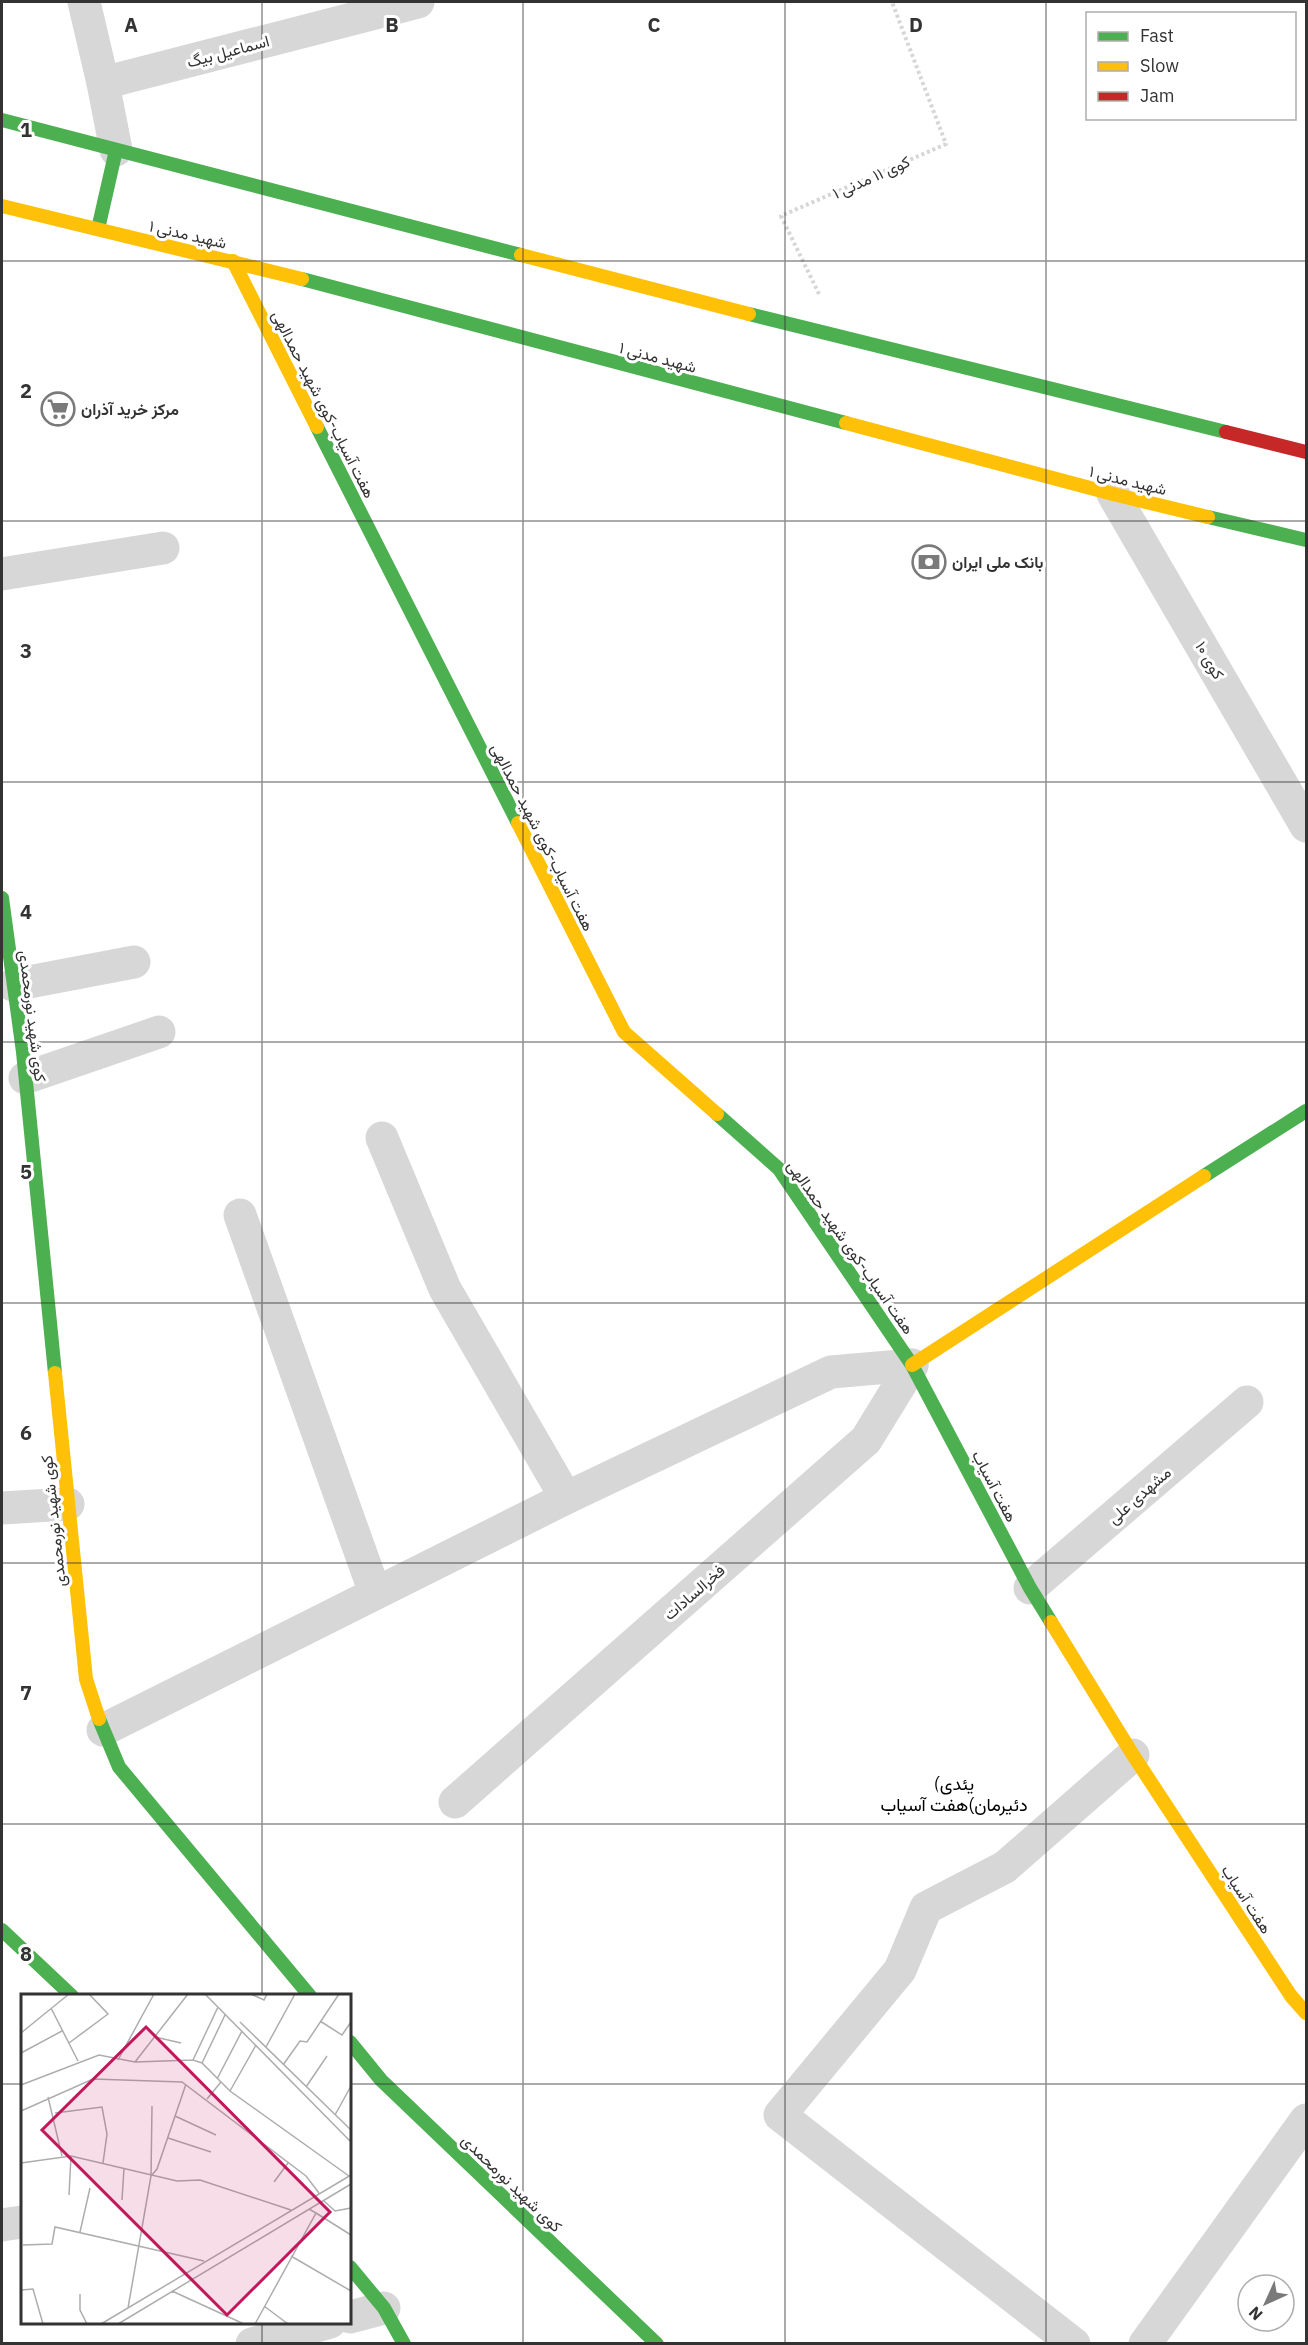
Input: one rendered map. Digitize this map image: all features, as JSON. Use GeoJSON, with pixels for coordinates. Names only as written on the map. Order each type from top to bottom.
{"type":"FeatureCollection","features":[{"type":"Feature","properties":{"kind":"street"},"geometry":{"type":"LineString","coordinates":[[84,2],[116,150],[98,229]]}},
{"type":"Feature","properties":{"kind":"street","name":"اسماعیل بیگ"},"geometry":{"type":"LineString","coordinates":[[103,83],[418,2]]}},
{"type":"Feature","properties":{"kind":"street"},"geometry":{"type":"LineString","coordinates":[[2,120],[841,338],[1306,452]]}},
{"type":"Feature","properties":{"kind":"street","name":"شهید مدنی ۱"},"geometry":{"type":"LineString","coordinates":[[2,206],[233,261],[1113,494],[1306,540]]}},
{"type":"Feature","properties":{"kind":"street","name":"هفت آسیاب-کوی شهید حمدالهی"},"geometry":{"type":"LineString","coordinates":[[233,261],[624,1032],[779,1170],[912,1365]]}},
{"type":"Feature","properties":{"kind":"street","name":"کوی ۱۰"},"geometry":{"type":"LineString","coordinates":[[1113,494],[1306,826]]}},
{"type":"Feature","properties":{"kind":"street"},"geometry":{"type":"LineString","coordinates":[[2,574],[164,548]]}},
{"type":"Feature","properties":{"kind":"street","name":"کوی شهید نورمحمدی"},"geometry":{"type":"LineString","coordinates":[[2,898],[25,1078],[86,1679],[102,1730],[119,1767],[309,1994]]}},
{"type":"Feature","properties":{"kind":"street"},"geometry":{"type":"LineString","coordinates":[[13,985],[134,962]]}},
{"type":"Feature","properties":{"kind":"street"},"geometry":{"type":"LineString","coordinates":[[25,1078],[159,1032]]}},
{"type":"Feature","properties":{"kind":"street"},"geometry":{"type":"LineString","coordinates":[[102,1730],[566,1498],[831,1372],[912,1365],[1306,1111]]}},
{"type":"Feature","properties":{"kind":"street"},"geometry":{"type":"LineString","coordinates":[[382,1138],[445,1289],[566,1498]]}},
{"type":"Feature","properties":{"kind":"street"},"geometry":{"type":"LineString","coordinates":[[240,1215],[375,1593]]}},
{"type":"Feature","properties":{"kind":"street","name":"هفت آسیاب"},"geometry":{"type":"LineString","coordinates":[[912,1365],[1030,1588],[1133,1755],[1301,1997]]}},
{"type":"Feature","properties":{"kind":"street","name":"فخرالسادات"},"geometry":{"type":"LineString","coordinates":[[455,1802],[866,1440],[912,1365]]}},
{"type":"Feature","properties":{"kind":"street","name":"مشهدی علی"},"geometry":{"type":"LineString","coordinates":[[1030,1588],[1247,1402]]}},
{"type":"Feature","properties":{"kind":"street"},"geometry":{"type":"LineString","coordinates":[[2,1508],[68,1504]]}},
{"type":"Feature","properties":{"kind":"street"},"geometry":{"type":"LineString","coordinates":[[1074,2343],[780,2115],[900,1970],[926,1908],[1005,1867],[1133,1755]]}},
{"type":"Feature","properties":{"kind":"street"},"geometry":{"type":"LineString","coordinates":[[2,1930],[71,1994]]}},
{"type":"Feature","properties":{"kind":"street","name":"کوی شهید نورمحمدی"},"geometry":{"type":"LineString","coordinates":[[351,2043],[381,2080],[657,2343]]}},
{"type":"Feature","properties":{"kind":"street"},"geometry":{"type":"LineString","coordinates":[[1145,2343],[1306,2120]]}},
{"type":"Feature","properties":{"kind":"street"},"geometry":{"type":"LineString","coordinates":[[351,2268],[384,2308],[404,2343]]}},
{"type":"Feature","properties":{"kind":"street"},"geometry":{"type":"LineString","coordinates":[[351,2317],[384,2308]]}},
{"type":"Feature","properties":{"kind":"street"},"geometry":{"type":"LineString","coordinates":[[252,2343],[323,2324]]}},
{"type":"Feature","properties":{"kind":"path","name":"کوی ۱۱ مدنی ۱"},"geometry":{"type":"LineString","coordinates":[[841,338],[780,216],[946,144],[892,2]]}},
{"type":"Feature","properties":{"kind":"traffic: fast"},"geometry":{"type":"LineString","coordinates":[[2,120],[521,255]]}},
{"type":"Feature","properties":{"kind":"traffic: fast"},"geometry":{"type":"LineString","coordinates":[[98,229],[116,150]]}},
{"type":"Feature","properties":{"kind":"traffic: fast"},"geometry":{"type":"LineString","coordinates":[[302,279],[846,423]]}},
{"type":"Feature","properties":{"kind":"traffic: fast"},"geometry":{"type":"LineString","coordinates":[[749,314],[1226,432]]}},
{"type":"Feature","properties":{"kind":"traffic: fast"},"geometry":{"type":"LineString","coordinates":[[317,427],[518,823]]}},
{"type":"Feature","properties":{"kind":"traffic: fast"},"geometry":{"type":"LineString","coordinates":[[1208,517],[1306,540]]}},
{"type":"Feature","properties":{"kind":"traffic: fast"},"geometry":{"type":"LineString","coordinates":[[2,898],[23,1052],[55,1373]]}},
{"type":"Feature","properties":{"kind":"traffic: fast"},"geometry":{"type":"LineString","coordinates":[[1204,1176],[1306,1111]]}},
{"type":"Feature","properties":{"kind":"traffic: fast"},"geometry":{"type":"LineString","coordinates":[[717,1114],[779,1169],[912,1365],[1030,1588],[1051,1622]]}},
{"type":"Feature","properties":{"kind":"traffic: fast"},"geometry":{"type":"LineString","coordinates":[[99,1719],[119,1767],[308,1994]]}},
{"type":"Feature","properties":{"kind":"traffic: fast"},"geometry":{"type":"LineString","coordinates":[[2,1930],[70,1994]]}},
{"type":"Feature","properties":{"kind":"traffic: fast"},"geometry":{"type":"LineString","coordinates":[[351,2043],[381,2080],[657,2344]]}},
{"type":"Feature","properties":{"kind":"traffic: fast"},"geometry":{"type":"LineString","coordinates":[[351,2268],[384,2308],[404,2344]]}},
{"type":"Feature","properties":{"kind":"traffic: slow"},"geometry":{"type":"LineString","coordinates":[[2,206],[302,279]]}},
{"type":"Feature","properties":{"kind":"traffic: slow"},"geometry":{"type":"LineString","coordinates":[[521,255],[749,314]]}},
{"type":"Feature","properties":{"kind":"traffic: slow"},"geometry":{"type":"LineString","coordinates":[[233,261],[317,427]]}},
{"type":"Feature","properties":{"kind":"traffic: slow"},"geometry":{"type":"LineString","coordinates":[[846,423],[1208,517]]}},
{"type":"Feature","properties":{"kind":"traffic: slow"},"geometry":{"type":"LineString","coordinates":[[518,823],[624,1032],[717,1114]]}},
{"type":"Feature","properties":{"kind":"traffic: slow"},"geometry":{"type":"LineString","coordinates":[[912,1365],[1204,1176]]}},
{"type":"Feature","properties":{"kind":"traffic: slow"},"geometry":{"type":"LineString","coordinates":[[55,1373],[86,1679],[99,1719]]}},
{"type":"Feature","properties":{"kind":"traffic: slow"},"geometry":{"type":"LineString","coordinates":[[1051,1622],[1133,1755],[1291,1996],[1306,2013]]}},
{"type":"Feature","properties":{"kind":"traffic: jam"},"geometry":{"type":"LineString","coordinates":[[1226,432],[1306,452]]}},
{"type":"Feature","properties":{"kind":"place","name":"مرکز خرید آذران"},"geometry":{"type":"Point","coordinates":[58,409]}},
{"type":"Feature","properties":{"kind":"place","name":"بانک ملی ایران"},"geometry":{"type":"Point","coordinates":[929,562]}},
{"type":"Feature","properties":{"kind":"district","name":"(یئدی دئیرمان)هفت آسیاب"},"geometry":{"type":"Point","coordinates":[954,1793]}}]}
